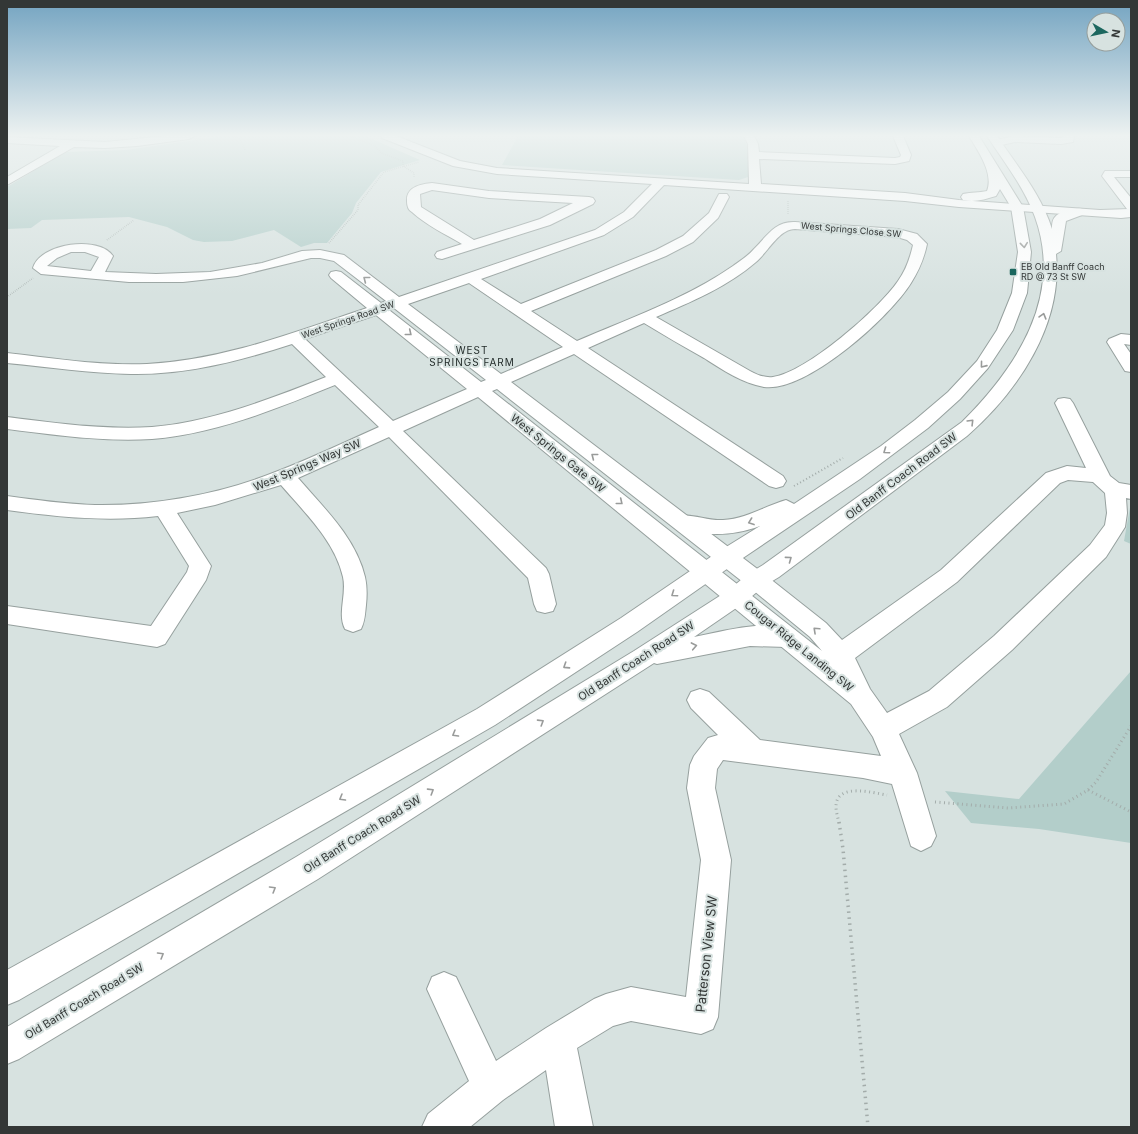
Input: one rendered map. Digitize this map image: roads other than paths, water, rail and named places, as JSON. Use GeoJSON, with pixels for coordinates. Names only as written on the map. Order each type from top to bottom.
{"type":"FeatureCollection","features":[{"type":"Feature","properties":{"kind":"street"},"geometry":{"type":"LineString","coordinates":[[422,189],[414,193],[412,196],[415,209],[472,245]]}},
{"type":"Feature","properties":{"kind":"street"},"geometry":{"type":"LineString","coordinates":[[449,189],[474,193],[589,201]]}},
{"type":"Feature","properties":{"kind":"street"},"geometry":{"type":"LineString","coordinates":[[508,195],[514,192],[516,189]]}},
{"type":"Feature","properties":{"kind":"street"},"geometry":{"type":"LineString","coordinates":[[442,255],[545,222],[582,206],[589,201],[600,189]]}},
{"type":"Feature","properties":{"kind":"street","name":"West Springs Road SW"},"geometry":{"type":"LineString","coordinates":[[7,358],[111,368],[158,368],[226,358],[295,338],[605,231],[633,212],[654,189]]}},
{"type":"Feature","properties":{"kind":"street"},"geometry":{"type":"LineString","coordinates":[[784,189],[905,197],[931,202],[1107,208],[1131,213]]}},
{"type":"Feature","properties":{"kind":"street"},"geometry":{"type":"LineString","coordinates":[[967,198],[988,196],[994,189]]}},
{"type":"Feature","properties":{"kind":"street"},"geometry":{"type":"LineString","coordinates":[[7,988],[486,717],[629,625],[890,449],[943,408],[986,362],[1000,341],[1011,318],[1023,282],[1025,248],[1021,220],[1015,204],[1006,189]]}},
{"type":"Feature","properties":{"kind":"street","name":"Old Banff Coach Road SW"},"geometry":{"type":"LineString","coordinates":[[7,1047],[307,868],[643,658],[737,596],[756,580],[777,567],[967,427],[1009,382],[1035,337],[1046,306],[1050,254],[1045,229],[1036,205],[1026,189]]}},
{"type":"Feature","properties":{"kind":"street"},"geometry":{"type":"LineString","coordinates":[[1118,189],[1131,206]]}},
{"type":"Feature","properties":{"kind":"street"},"geometry":{"type":"LineString","coordinates":[[905,197],[927,195],[1015,204]]}},
{"type":"Feature","properties":{"kind":"street"},"geometry":{"type":"LineString","coordinates":[[520,310],[661,253],[688,239],[714,215],[723,197]]}},
{"type":"Feature","properties":{"kind":"street"},"geometry":{"type":"LineString","coordinates":[[1036,205],[1078,212],[1112,214],[1131,213]]}},
{"type":"Feature","properties":{"kind":"street"},"geometry":{"type":"LineString","coordinates":[[1050,266],[1060,220],[1065,216],[1078,212]]}},
{"type":"Feature","properties":{"kind":"street","name":"West Springs Close SW"},"geometry":{"type":"LineString","coordinates":[[480,390],[696,294],[734,272],[764,248],[780,229],[788,226],[898,232],[912,237],[920,244],[916,260],[909,275],[889,303],[871,321],[821,359],[780,381],[765,382],[748,377],[645,317]]}},
{"type":"Feature","properties":{"kind":"street","name":"West Springs Gate SW"},"geometry":{"type":"LineString","coordinates":[[96,275],[106,256],[94,250],[78,247],[62,249],[41,264],[40,268],[43,270],[96,275],[150,279],[187,279],[247,270],[310,254],[331,255],[339,258],[681,522],[716,565],[737,596]]}},
{"type":"Feature","properties":{"kind":"street","name":"West Springs Gate SW"},"geometry":{"type":"LineString","coordinates":[[310,254],[480,390],[716,565],[756,580]]}},
{"type":"Feature","properties":{"kind":"street"},"geometry":{"type":"LineString","coordinates":[[471,278],[776,481]]}},
{"type":"Feature","properties":{"kind":"street"},"geometry":{"type":"LineString","coordinates":[[295,338],[391,429],[538,574],[545,604]]}},
{"type":"Feature","properties":{"kind":"street"},"geometry":{"type":"LineString","coordinates":[[1131,340],[1121,339],[1115,342],[1131,367]]}},
{"type":"Feature","properties":{"kind":"street"},"geometry":{"type":"LineString","coordinates":[[7,423],[80,432],[126,434],[183,428],[240,415],[338,378]]}},
{"type":"Feature","properties":{"kind":"street","name":"West Springs Way SW"},"geometry":{"type":"LineString","coordinates":[[7,503],[66,510],[135,512],[164,508],[230,494],[250,489],[285,476],[480,390]]}},
{"type":"Feature","properties":{"kind":"street"},"geometry":{"type":"LineString","coordinates":[[883,729],[938,699],[1003,643],[1098,552],[1115,527],[1117,513],[1115,486],[1064,403]]}},
{"type":"Feature","properties":{"kind":"street"},"geometry":{"type":"LineString","coordinates":[[840,656],[949,576],[1053,478],[1067,473],[1115,486]]}},
{"type":"Feature","properties":{"kind":"street"},"geometry":{"type":"LineString","coordinates":[[285,476],[328,529],[345,553],[354,578],[353,622]]}},
{"type":"Feature","properties":{"kind":"street"},"geometry":{"type":"LineString","coordinates":[[681,522],[705,528],[722,529],[740,526],[838,484]]}},
{"type":"Feature","properties":{"kind":"street"},"geometry":{"type":"LineString","coordinates":[[7,615],[157,636],[198,574],[200,566],[164,508]]}},
{"type":"Feature","properties":{"kind":"street","name":"Cougar Ridge Landing SW"},"geometry":{"type":"LineString","coordinates":[[756,580],[818,630],[849,669],[860,696],[883,729],[903,773],[921,836]]}},
{"type":"Feature","properties":{"kind":"street","name":"Cougar Ridge Landing SW"},"geometry":{"type":"LineString","coordinates":[[737,596],[860,696]]}},
{"type":"Feature","properties":{"kind":"street"},"geometry":{"type":"LineString","coordinates":[[643,658],[750,636],[787,637]]}},
{"type":"Feature","properties":{"kind":"street"},"geometry":{"type":"LineString","coordinates":[[700,700],[752,750],[862,765],[903,773]]}},
{"type":"Feature","properties":{"kind":"street","name":"Patterson View SW"},"geometry":{"type":"LineString","coordinates":[[441,1127],[490,1088],[558,1040],[606,1011],[631,1004],[701,1018],[716,860],[701,788],[704,766],[717,746],[752,750]]}},
{"type":"Feature","properties":{"kind":"street"},"geometry":{"type":"LineString","coordinates":[[444,989],[490,1088]]}},
{"type":"Feature","properties":{"kind":"street"},"geometry":{"type":"LineString","coordinates":[[558,1040],[574,1127]]}},
{"type":"Feature","properties":{"kind":"place","name":"EB Old Banff Coach RD @ 73 St SW"},"geometry":{"type":"Point","coordinates":[1013,272]}},
{"type":"Feature","properties":{"kind":"district","name":"WEST SPRINGS FARM"},"geometry":{"type":"Point","coordinates":[472,356]}}]}
